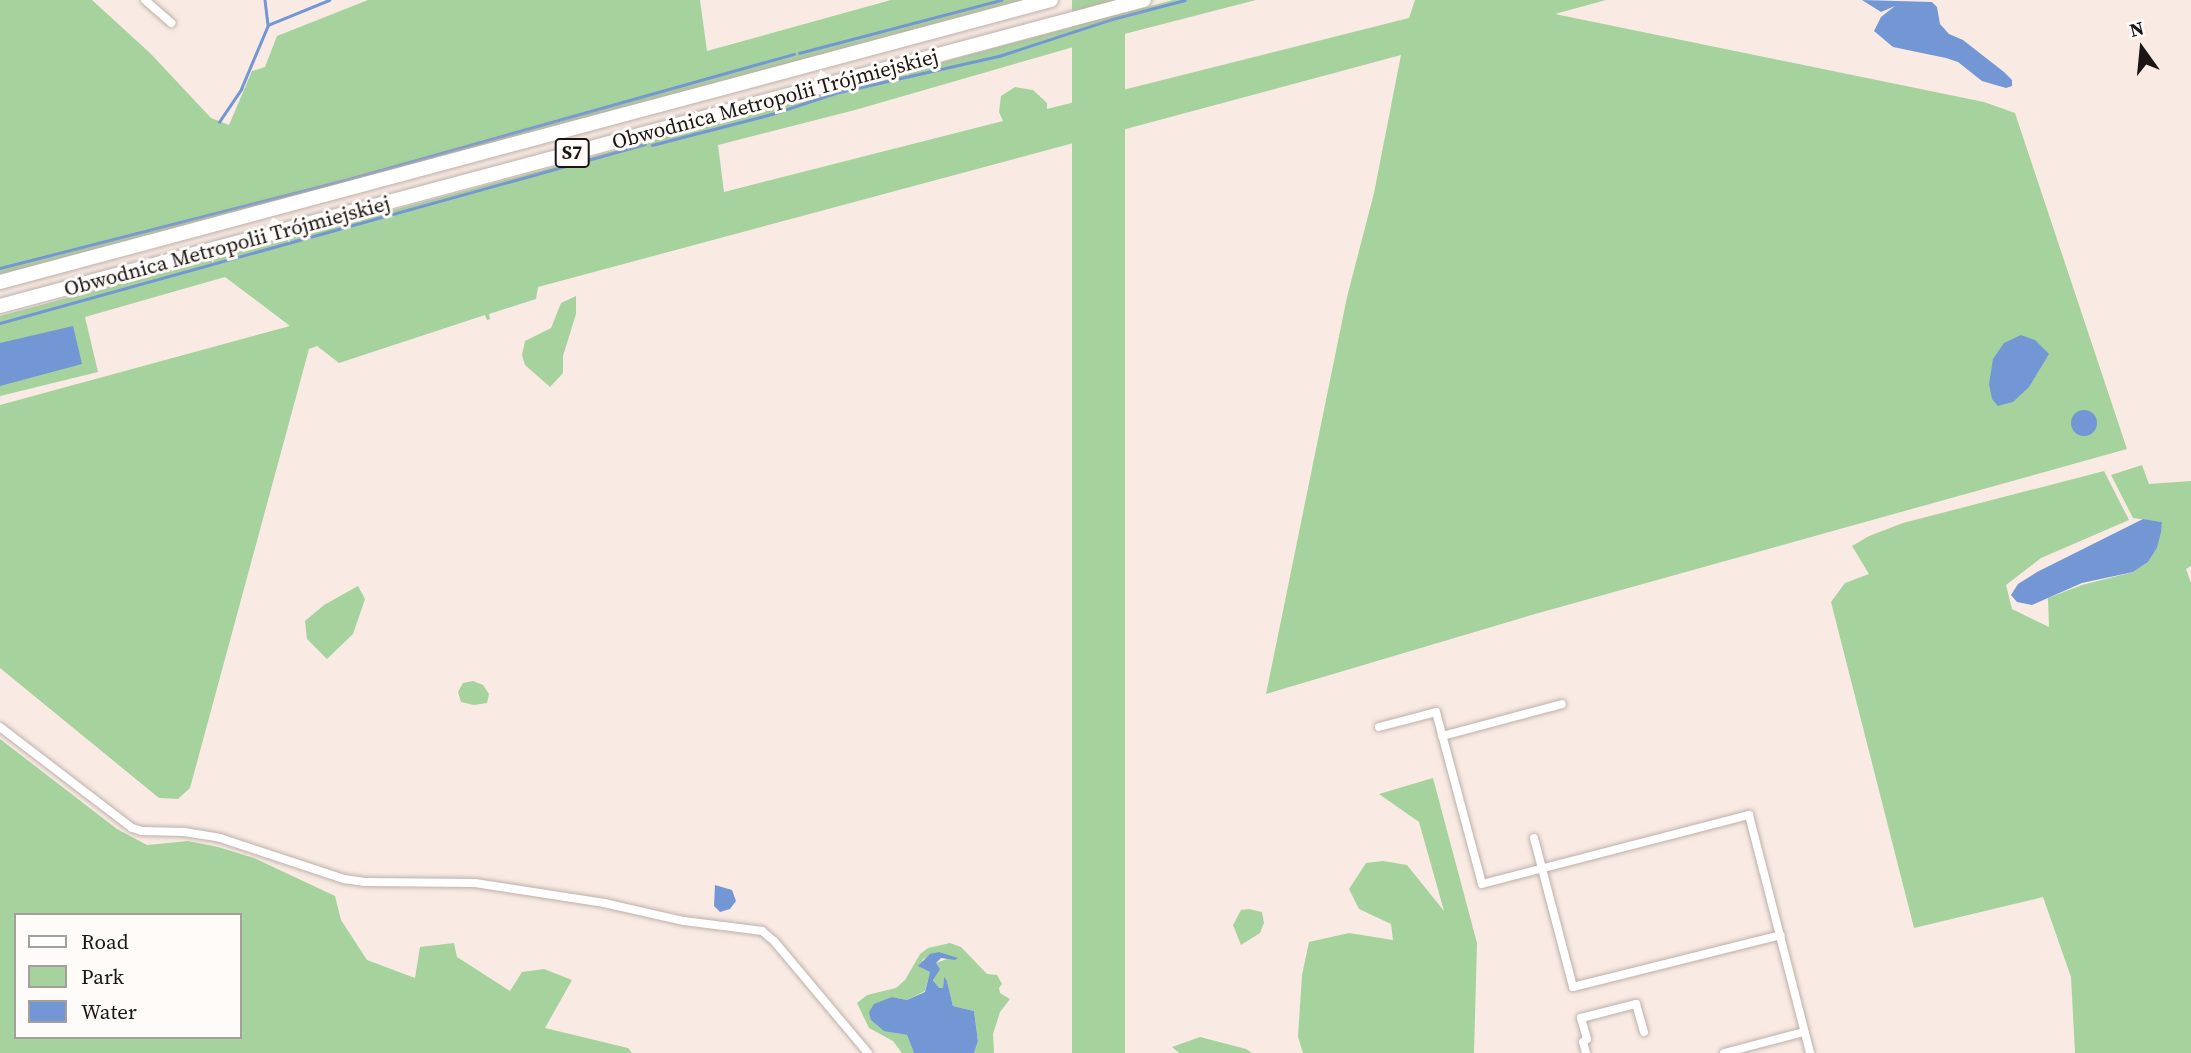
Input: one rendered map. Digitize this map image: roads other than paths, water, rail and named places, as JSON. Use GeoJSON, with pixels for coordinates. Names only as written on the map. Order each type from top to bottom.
{"type":"FeatureCollection","features":[{"type":"Feature","properties":{"kind":"highway","name":"Obwodnica Metropolii Trójmiejskiej"},"geometry":{"type":"LineString","coordinates":[[0,282],[1051,0]]}},
{"type":"Feature","properties":{"kind":"highway","name":"Obwodnica Metropolii Trójmiejskiej"},"geometry":{"type":"LineString","coordinates":[[0,306],[1144,0]]}},
{"type":"Feature","properties":{"kind":"street"},"geometry":{"type":"LineString","coordinates":[[145,0],[171,23]]}},
{"type":"Feature","properties":{"kind":"street"},"geometry":{"type":"LineString","coordinates":[[1442,736],[1562,704]]}},
{"type":"Feature","properties":{"kind":"street"},"geometry":{"type":"LineString","coordinates":[[1379,727],[1436,712],[1482,884],[1749,815],[1810,1053]]}},
{"type":"Feature","properties":{"kind":"street"},"geometry":{"type":"LineString","coordinates":[[0,727],[132,828],[142,831],[184,832],[220,838],[344,878],[365,882],[475,883],[604,903],[684,921],[762,931],[774,941],[868,1053]]}},
{"type":"Feature","properties":{"kind":"street"},"geometry":{"type":"LineString","coordinates":[[1534,838],[1573,987],[1781,935]]}},
{"type":"Feature","properties":{"kind":"street"},"geometry":{"type":"LineString","coordinates":[[1586,1053],[1581,1018],[1636,1004],[1644,1032]]}},
{"type":"Feature","properties":{"kind":"street"},"geometry":{"type":"LineString","coordinates":[[1724,1053],[1804,1032]]}},
{"type":"Feature","properties":{"kind":"water"},"geometry":{"type":"Polygon","coordinates":[[[1862,0],[1932,2],[1937,7],[1940,24],[1949,34],[1963,40],[2004,72],[2012,80],[2012,86],[2006,88],[1982,81],[1958,62],[1946,58],[1893,47],[1874,31],[1881,17],[1895,6],[1881,12],[1862,0]]]}},
{"type":"Feature","properties":{"kind":"water"},"geometry":{"type":"Polygon","coordinates":[[[73,326],[82,364],[0,386],[0,343],[73,326]]]}},
{"type":"Feature","properties":{"kind":"water"},"geometry":{"type":"Polygon","coordinates":[[[2021,335],[2035,340],[2049,354],[2029,387],[2013,402],[1998,406],[1992,399],[1989,384],[1993,359],[2004,343],[2021,335]]]}},
{"type":"Feature","properties":{"kind":"water"},"geometry":{"type":"Polygon","coordinates":[[[2084,410],[2093,414],[2097,423],[2093,432],[2084,436],[2075,432],[2071,423],[2075,414],[2084,410]]]}},
{"type":"Feature","properties":{"kind":"water"},"geometry":{"type":"Polygon","coordinates":[[[2143,519],[2162,522],[2161,532],[2157,548],[2148,562],[2133,572],[2082,583],[2032,605],[2017,602],[2011,595],[2018,584],[2037,572],[2143,519]]]}},
{"type":"Feature","properties":{"kind":"water"},"geometry":{"type":"Polygon","coordinates":[[[715,885],[732,890],[736,901],[730,909],[720,912],[714,906],[715,885]]]}},
{"type":"Feature","properties":{"kind":"water"},"geometry":{"type":"Polygon","coordinates":[[[939,952],[958,958],[941,958],[936,963],[940,969],[933,980],[939,988],[943,988],[944,977],[953,1006],[974,1011],[978,1041],[974,1053],[914,1053],[907,1035],[884,1031],[871,1020],[869,1012],[874,1004],[892,997],[907,1000],[925,992],[930,972],[918,966],[930,954],[939,952]]]}},
{"type":"Feature","properties":{"kind":"waterway"},"geometry":{"type":"LineString","coordinates":[[265,0],[268,25]]}},
{"type":"Feature","properties":{"kind":"waterway"},"geometry":{"type":"LineString","coordinates":[[219,122],[241,89],[268,25],[329,0]]}},
{"type":"Feature","properties":{"kind":"waterway"},"geometry":{"type":"LineString","coordinates":[[799,53],[1001,0]]}},
{"type":"Feature","properties":{"kind":"waterway"},"geometry":{"type":"LineString","coordinates":[[652,145],[772,114],[839,92],[999,56],[1112,19],[1185,0]]}},
{"type":"Feature","properties":{"kind":"waterway"},"geometry":{"type":"LineString","coordinates":[[0,268],[349,179],[794,54]]}},
{"type":"Feature","properties":{"kind":"waterway"},"geometry":{"type":"LineString","coordinates":[[0,323],[645,144]]}}]}
